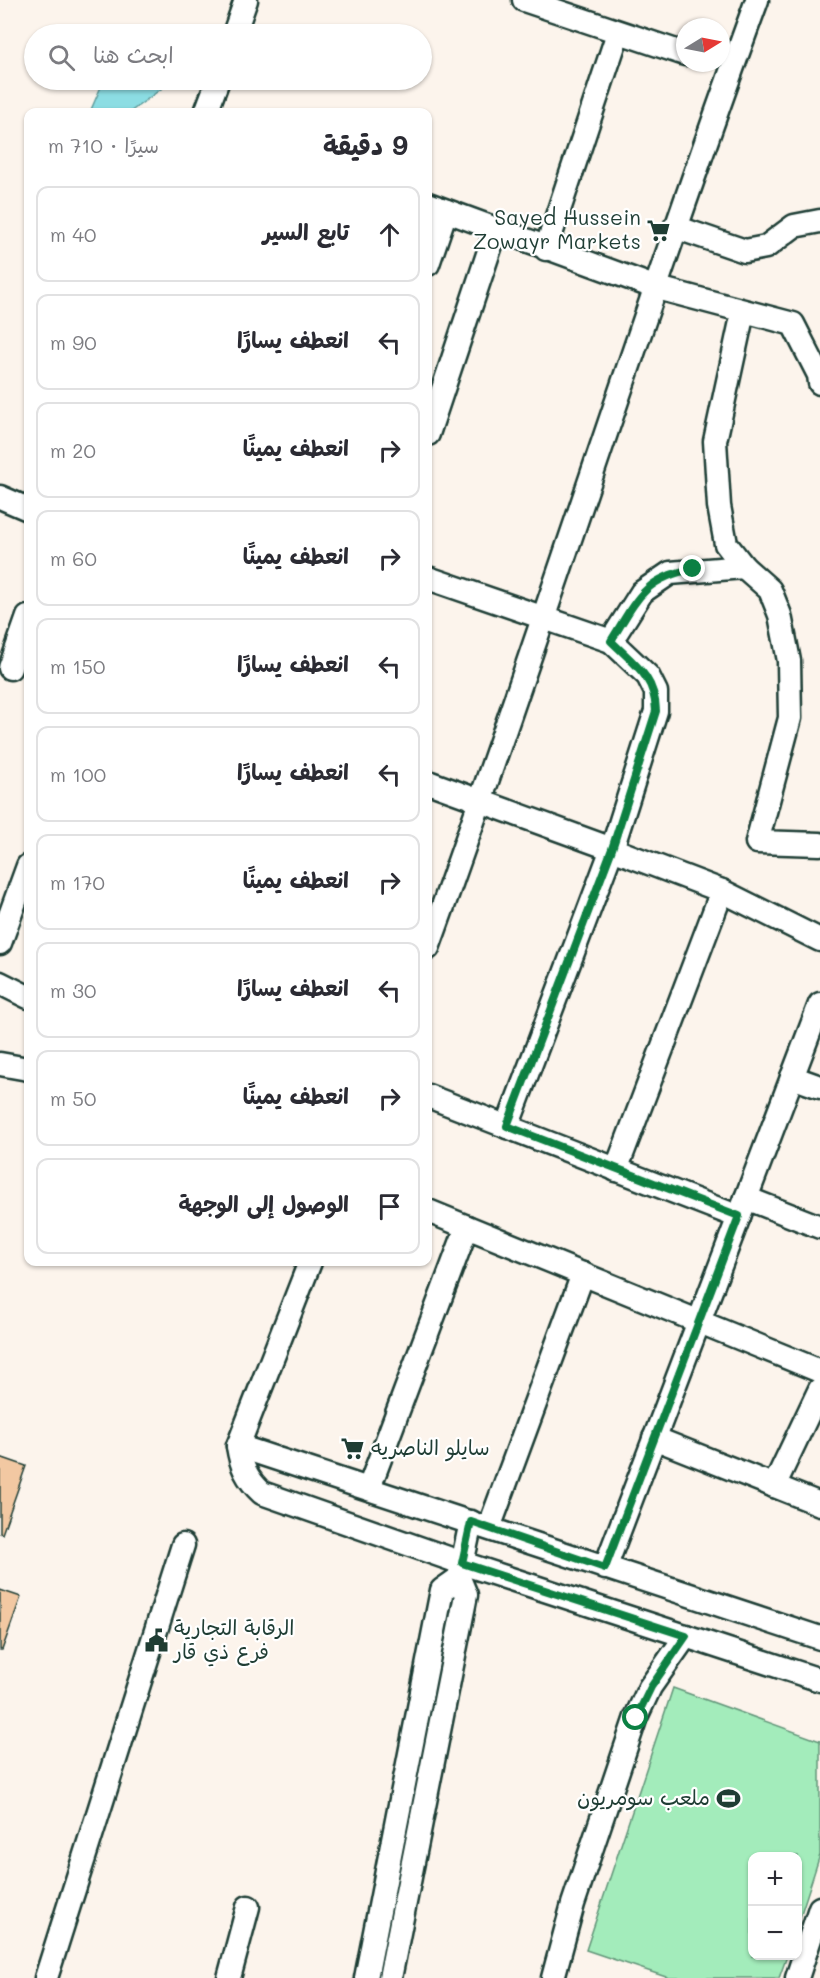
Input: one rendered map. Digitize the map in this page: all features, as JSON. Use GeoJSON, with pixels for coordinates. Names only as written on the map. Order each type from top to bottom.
{"type":"FeatureCollection","features":[{"type":"Feature","properties":{"kind":"street"},"geometry":{"type":"LineString","coordinates":[[238,24],[246,0]]}},
{"type":"Feature","properties":{"kind":"street"},"geometry":{"type":"LineString","coordinates":[[524,0],[581,10],[618,33],[676,51]]}},
{"type":"Feature","properties":{"kind":"street"},"geometry":{"type":"LineString","coordinates":[[730,51],[757,0]]}},
{"type":"Feature","properties":{"kind":"street"},"geometry":{"type":"LineString","coordinates":[[546,249],[618,33]]}},
{"type":"Feature","properties":{"kind":"street"},"geometry":{"type":"LineString","coordinates":[[432,925],[436,902],[481,801],[543,619],[675,227],[720,72]]}},
{"type":"Feature","properties":{"kind":"street"},"geometry":{"type":"LineString","coordinates":[[208,108],[214,90]]}},
{"type":"Feature","properties":{"kind":"street"},"geometry":{"type":"LineString","coordinates":[[432,239],[437,208],[654,287],[793,324],[820,383]]}},
{"type":"Feature","properties":{"kind":"street"},"geometry":{"type":"LineString","coordinates":[[675,227],[745,251],[766,247],[794,225],[820,221]]}},
{"type":"Feature","properties":{"kind":"street"},"geometry":{"type":"LineString","coordinates":[[432,422],[496,230]]}},
{"type":"Feature","properties":{"kind":"street"},"geometry":{"type":"LineString","coordinates":[[742,312],[715,441],[719,506],[726,544],[744,567],[770,590],[780,615],[789,661],[790,718],[757,842],[820,844]]}},
{"type":"Feature","properties":{"kind":"street"},"geometry":{"type":"LineString","coordinates":[[0,496],[24,507]]}},
{"type":"Feature","properties":{"kind":"street"},"geometry":{"type":"LineString","coordinates":[[611,641],[642,592],[670,573],[744,567]]}},
{"type":"Feature","properties":{"kind":"street"},"geometry":{"type":"LineString","coordinates":[[432,585],[611,641],[648,676],[656,692],[656,711],[612,849],[507,1126]]}},
{"type":"Feature","properties":{"kind":"street"},"geometry":{"type":"LineString","coordinates":[[10,668],[24,628]]}},
{"type":"Feature","properties":{"kind":"street"},"geometry":{"type":"LineString","coordinates":[[432,783],[722,891],[820,940]]}},
{"type":"Feature","properties":{"kind":"street"},"geometry":{"type":"LineString","coordinates":[[0,943],[24,877]]}},
{"type":"Feature","properties":{"kind":"street"},"geometry":{"type":"LineString","coordinates":[[616,1170],[722,891]]}},
{"type":"Feature","properties":{"kind":"street"},"geometry":{"type":"LineString","coordinates":[[0,983],[24,995]]}},
{"type":"Feature","properties":{"kind":"street"},"geometry":{"type":"LineString","coordinates":[[605,1568],[820,1004]]}},
{"type":"Feature","properties":{"kind":"street"},"geometry":{"type":"LineString","coordinates":[[0,1064],[24,1068]]}},
{"type":"Feature","properties":{"kind":"street"},"geometry":{"type":"LineString","coordinates":[[792,1077],[820,1087]]}},
{"type":"Feature","properties":{"kind":"street"},"geometry":{"type":"LineString","coordinates":[[432,1098],[616,1170],[820,1227]]}},
{"type":"Feature","properties":{"kind":"street"},"geometry":{"type":"LineString","coordinates":[[432,1212],[820,1371]]}},
{"type":"Feature","properties":{"kind":"street"},"geometry":{"type":"LineString","coordinates":[[369,1488],[467,1227]]}},
{"type":"Feature","properties":{"kind":"street"},"geometry":{"type":"LineString","coordinates":[[308,1266],[238,1446],[241,1463],[249,1480],[262,1493],[460,1570],[686,1636],[820,1680]]}},
{"type":"Feature","properties":{"kind":"street"},"geometry":{"type":"LineString","coordinates":[[366,1978],[442,1590],[460,1570],[583,1274]]}},
{"type":"Feature","properties":{"kind":"street"},"geometry":{"type":"LineString","coordinates":[[774,1486],[820,1389]]}},
{"type":"Feature","properties":{"kind":"street"},"geometry":{"type":"LineString","coordinates":[[654,1438],[820,1504]]}},
{"type":"Feature","properties":{"kind":"street"},"geometry":{"type":"LineString","coordinates":[[238,1446],[820,1638]]}},
{"type":"Feature","properties":{"kind":"street"},"geometry":{"type":"LineString","coordinates":[[46,1978],[183,1545]]}},
{"type":"Feature","properties":{"kind":"street"},"geometry":{"type":"LineString","coordinates":[[390,1978],[466,1595],[460,1570]]}},
{"type":"Feature","properties":{"kind":"street"},"geometry":{"type":"LineString","coordinates":[[553,1978],[573,1904],[636,1718],[651,1687],[686,1636]]}},
{"type":"Feature","properties":{"kind":"street"},"geometry":{"type":"LineString","coordinates":[[229,1978],[248,1907]]}},
{"type":"Feature","properties":{"kind":"street"},"geometry":{"type":"LineString","coordinates":[[797,1978],[820,1908]]}},
{"type":"Feature","properties":{"kind":"green space","name":"ملعب سومريون"},"geometry":{"type":"Polygon","coordinates":[[[673,1688],[820,1741],[820,1855],[802,1911],[802,1852],[748,1852],[748,1960],[786,1960],[779,1978],[669,1978],[586,1950],[673,1688]]]}},
{"type":"Feature","properties":{"kind":"water"},"geometry":{"type":"Polygon","coordinates":[[[100,90],[160,90],[135,108],[92,108],[100,90]]]}},
{"type":"Feature","properties":{"kind":"building"},"geometry":{"type":"Polygon","coordinates":[[[0,1457],[26,1466],[2,1534],[0,1533],[0,1457]]]}},
{"type":"Feature","properties":{"kind":"building"},"geometry":{"type":"Polygon","coordinates":[[[0,1590],[21,1597],[2,1650],[0,1650],[0,1590]]]}},
{"type":"Feature","properties":{"kind":"place","name":"Sayed Hussein Zowayr Markets"},"geometry":{"type":"Point","coordinates":[659,230]}},
{"type":"Feature","properties":{"kind":"place","name":"سايلو الناصريه"},"geometry":{"type":"Point","coordinates":[353,1448]}},
{"type":"Feature","properties":{"kind":"place","name":"الرقابة التجارية فرع ذي قار"},"geometry":{"type":"Point","coordinates":[156,1640]}},
{"type":"Feature","properties":{"kind":"place","name":"ملعب سومريون"},"geometry":{"type":"Point","coordinates":[728,1798]}},
{"type":"Feature","properties":{"kind":"route"},"geometry":{"type":"LineString","coordinates":[[636,1718],[651,1687],[686,1636],[462,1563],[471,1522],[605,1568],[739,1216],[507,1126],[612,849],[656,711],[656,692],[648,676],[611,641],[642,592],[670,573],[693,569]]}}]}
